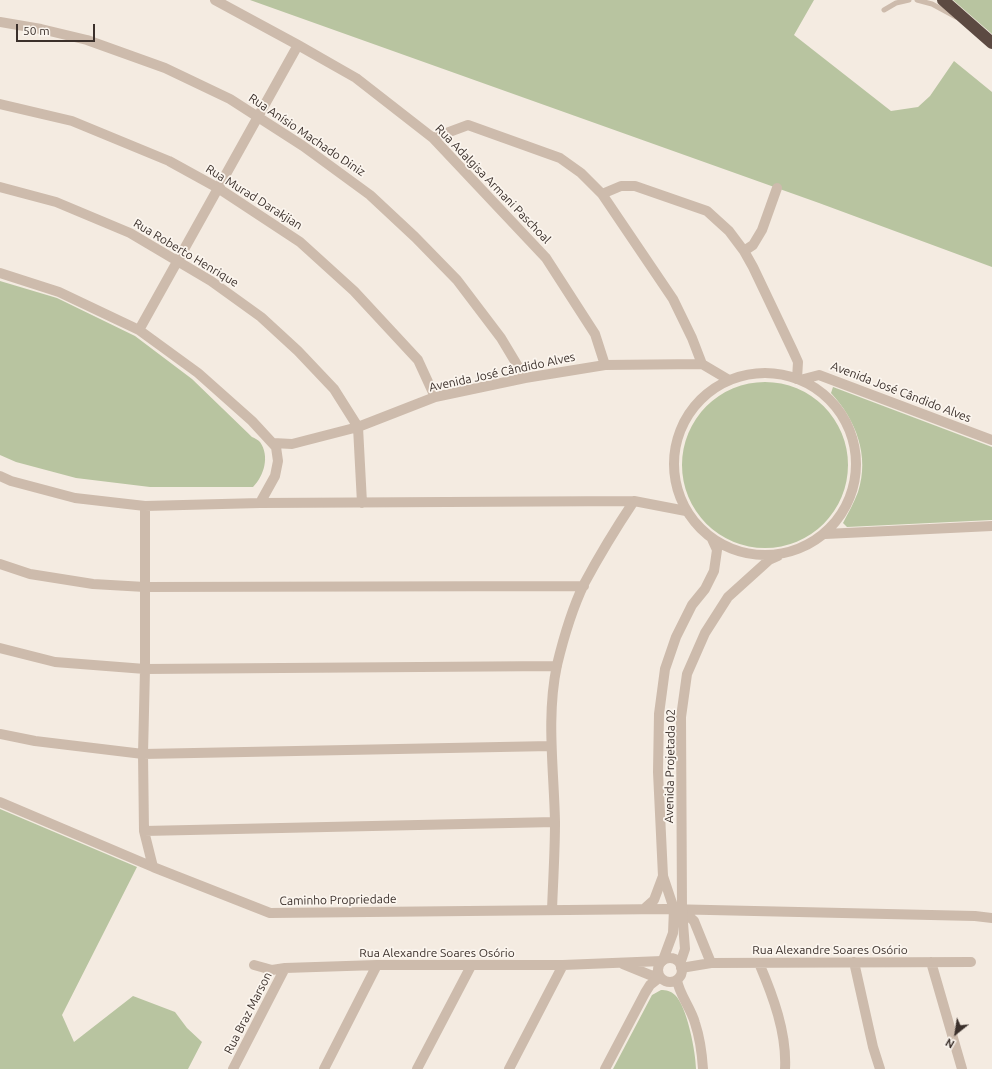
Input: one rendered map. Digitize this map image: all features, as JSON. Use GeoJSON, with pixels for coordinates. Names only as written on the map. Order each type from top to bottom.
{"type":"FeatureCollection","features":[{"type":"Feature","properties":{"kind":"highway"},"geometry":{"type":"LineString","coordinates":[[943,0],[992,44]]}},
{"type":"Feature","properties":{"kind":"street","name":"Rua Adalgisa Armani Paschoal"},"geometry":{"type":"LineString","coordinates":[[215,0],[356,78],[433,138],[546,258],[595,334],[605,365]]}},
{"type":"Feature","properties":{"kind":"street","name":"Rua Anísio Machado Diniz"},"geometry":{"type":"LineString","coordinates":[[0,22],[41,29],[87,40],[165,68],[230,99],[303,146],[370,195],[415,237],[456,280],[501,338],[525,378]]}},
{"type":"Feature","properties":{"kind":"street"},"geometry":{"type":"LineString","coordinates":[[139,330],[298,45]]}},
{"type":"Feature","properties":{"kind":"street","name":"Rua Murad Darakjian"},"geometry":{"type":"LineString","coordinates":[[0,104],[72,120],[169,161],[218,188],[300,242],[354,291],[418,360],[435,397]]}},
{"type":"Feature","properties":{"kind":"street"},"geometry":{"type":"LineString","coordinates":[[433,138],[468,125],[560,158],[581,173],[602,194],[673,299],[692,338],[702,364],[729,380]]}},
{"type":"Feature","properties":{"kind":"street"},"geometry":{"type":"LineString","coordinates":[[602,194],[621,186],[635,186],[707,211],[728,230],[744,251],[753,267],[793,351],[798,362],[798,379]]}},
{"type":"Feature","properties":{"kind":"street","name":"Rua Roberto Henrique"},"geometry":{"type":"LineString","coordinates":[[0,187],[56,202],[130,233],[211,281],[261,316],[298,351],[334,389],[358,427]]}},
{"type":"Feature","properties":{"kind":"street"},"geometry":{"type":"LineString","coordinates":[[744,251],[753,245],[762,230],[777,188]]}},
{"type":"Feature","properties":{"kind":"street"},"geometry":{"type":"LineString","coordinates":[[0,273],[59,292],[139,330],[198,373],[252,421],[276,447],[278,461],[275,476],[260,503]]}},
{"type":"Feature","properties":{"kind":"street","name":"Avenida José Cândido Alves"},"geometry":{"type":"LineString","coordinates":[[273,443],[292,444],[358,427],[435,397],[525,378],[605,365],[702,364]]}},
{"type":"Feature","properties":{"kind":"street"},"geometry":{"type":"LineString","coordinates":[[763,373],[798,379],[819,390],[837,408],[850,430],[856,455],[856,474],[852,492],[842,515],[825,534],[804,547],[768,556],[733,550],[712,539],[702,531],[686,511],[674,476],[676,440],[680,428],[693,408],[710,391],[729,380],[743,375],[763,373]]}},
{"type":"Feature","properties":{"kind":"street","name":"Avenida José Cândido Alves"},"geometry":{"type":"LineString","coordinates":[[798,379],[819,375],[992,440]]}},
{"type":"Feature","properties":{"kind":"street"},"geometry":{"type":"LineString","coordinates":[[358,427],[362,503]]}},
{"type":"Feature","properties":{"kind":"street"},"geometry":{"type":"LineString","coordinates":[[0,476],[11,481],[75,498],[145,506],[260,503],[634,501],[686,511]]}},
{"type":"Feature","properties":{"kind":"street"},"geometry":{"type":"LineString","coordinates":[[552,910],[555,822],[551,746],[557,666],[566,630],[584,586],[611,537],[634,501]]}},
{"type":"Feature","properties":{"kind":"street"},"geometry":{"type":"LineString","coordinates":[[145,506],[145,669],[143,754],[144,831],[153,867]]}},
{"type":"Feature","properties":{"kind":"street"},"geometry":{"type":"LineString","coordinates":[[825,534],[992,526]]}},
{"type":"Feature","properties":{"kind":"street","name":"Avenida Projetada 02"},"geometry":{"type":"LineString","coordinates":[[662,961],[673,933],[678,909],[663,876],[658,772],[659,714],[665,669],[676,637],[692,605],[705,589],[714,570],[717,550],[712,539]]}},
{"type":"Feature","properties":{"kind":"street","name":"Avenida Projetada 02"},"geometry":{"type":"LineString","coordinates":[[682,970],[685,949],[678,909],[681,716],[687,674],[705,633],[728,597],[769,560],[780,554]]}},
{"type":"Feature","properties":{"kind":"street"},"geometry":{"type":"LineString","coordinates":[[0,564],[30,574],[93,584],[145,587],[584,586]]}},
{"type":"Feature","properties":{"kind":"street"},"geometry":{"type":"LineString","coordinates":[[0,648],[55,662],[145,669],[557,666]]}},
{"type":"Feature","properties":{"kind":"street"},"geometry":{"type":"LineString","coordinates":[[0,734],[35,741],[143,754],[551,746]]}},
{"type":"Feature","properties":{"kind":"street","name":"Caminho Propriedade"},"geometry":{"type":"LineString","coordinates":[[0,802],[153,867],[270,913],[678,909],[975,916],[992,918]]}},
{"type":"Feature","properties":{"kind":"street"},"geometry":{"type":"LineString","coordinates":[[144,831],[555,822]]}},
{"type":"Feature","properties":{"kind":"street","name":"Avenida Projetada 02"},"geometry":{"type":"LineString","coordinates":[[644,909],[654,900],[663,876]]}},
{"type":"Feature","properties":{"kind":"street"},"geometry":{"type":"LineString","coordinates":[[678,909],[694,922],[711,963]]}},
{"type":"Feature","properties":{"kind":"street"},"geometry":{"type":"LineString","coordinates":[[682,970],[668,982],[660,977],[658,970],[662,961],[671,958],[674,959],[682,970],[678,987],[696,1023],[701,1045],[703,1069]]}},
{"type":"Feature","properties":{"kind":"street","name":"Rua Alexandre Soares Osório"},"geometry":{"type":"LineString","coordinates":[[254,965],[272,970],[285,968],[377,965],[563,965],[622,964],[662,961]]}},
{"type":"Feature","properties":{"kind":"street"},"geometry":{"type":"LineString","coordinates":[[854,962],[873,1047],[880,1069]]}},
{"type":"Feature","properties":{"kind":"street"},"geometry":{"type":"LineString","coordinates":[[931,962],[962,1069]]}},
{"type":"Feature","properties":{"kind":"street","name":"Rua Alexandre Soares Osório"},"geometry":{"type":"LineString","coordinates":[[682,970],[711,963],[971,962]]}},
{"type":"Feature","properties":{"kind":"street"},"geometry":{"type":"LineString","coordinates":[[759,963],[773,996],[782,1030],[785,1069]]}},
{"type":"Feature","properties":{"kind":"street","name":"Rua Alexandre Soares Osório"},"geometry":{"type":"LineString","coordinates":[[622,964],[650,975],[660,977]]}},
{"type":"Feature","properties":{"kind":"street"},"geometry":{"type":"LineString","coordinates":[[324,1069],[377,965]]}},
{"type":"Feature","properties":{"kind":"street"},"geometry":{"type":"LineString","coordinates":[[509,1069],[563,965]]}},
{"type":"Feature","properties":{"kind":"street"},"geometry":{"type":"LineString","coordinates":[[417,1069],[471,966]]}},
{"type":"Feature","properties":{"kind":"street","name":"Rua Braz Marson"},"geometry":{"type":"LineString","coordinates":[[233,1069],[285,968]]}},
{"type":"Feature","properties":{"kind":"street"},"geometry":{"type":"LineString","coordinates":[[605,1069],[644,993],[650,985],[660,977]]}},
{"type":"Feature","properties":{"kind":"street"},"geometry":{"type":"LineString","coordinates":[[871,1069],[873,1047]]}},
{"type":"Feature","properties":{"kind":"lane"},"geometry":{"type":"LineString","coordinates":[[884,10],[896,3],[909,0]]}},
{"type":"Feature","properties":{"kind":"lane"},"geometry":{"type":"LineString","coordinates":[[917,0],[932,4],[959,19],[992,44]]}},
{"type":"Feature","properties":{"kind":"green space"},"geometry":{"type":"Polygon","coordinates":[[[250,0],[814,0],[794,35],[891,111],[918,107],[930,96],[954,61],[992,92],[992,267],[819,203],[250,0]]]}},
{"type":"Feature","properties":{"kind":"green space"},"geometry":{"type":"Polygon","coordinates":[[[953,0],[992,0],[992,34],[953,0]]]}},
{"type":"Feature","properties":{"kind":"green space"},"geometry":{"type":"Polygon","coordinates":[[[0,281],[57,298],[135,336],[192,379],[252,437],[260,442],[265,453],[265,459],[263,472],[257,482],[253,487],[150,487],[76,478],[16,462],[0,455],[0,281]]]}},
{"type":"Feature","properties":{"kind":"green space"},"geometry":{"type":"Polygon","coordinates":[[[765,382],[789,386],[804,392],[817,401],[829,413],[838,426],[844,441],[848,465],[844,489],[838,504],[829,517],[817,529],[804,538],[789,544],[765,548],[741,544],[726,538],[713,529],[701,517],[692,504],[686,489],[682,465],[686,441],[692,426],[701,413],[713,401],[726,392],[741,386],[765,382]]]}},
{"type":"Feature","properties":{"kind":"green space"},"geometry":{"type":"Polygon","coordinates":[[[833,387],[992,447],[992,520],[847,527],[843,523],[858,492],[861,479],[861,452],[854,427],[840,404],[831,393],[833,387]]]}},
{"type":"Feature","properties":{"kind":"green space"},"geometry":{"type":"Polygon","coordinates":[[[0,809],[137,867],[62,1015],[74,1042],[133,996],[175,1012],[187,1028],[202,1042],[188,1069],[0,1069],[0,809]]]}},
{"type":"Feature","properties":{"kind":"green space"},"geometry":{"type":"Polygon","coordinates":[[[661,990],[668,991],[675,995],[683,1009],[693,1041],[696,1069],[613,1069],[652,995],[661,990]]]}}]}
